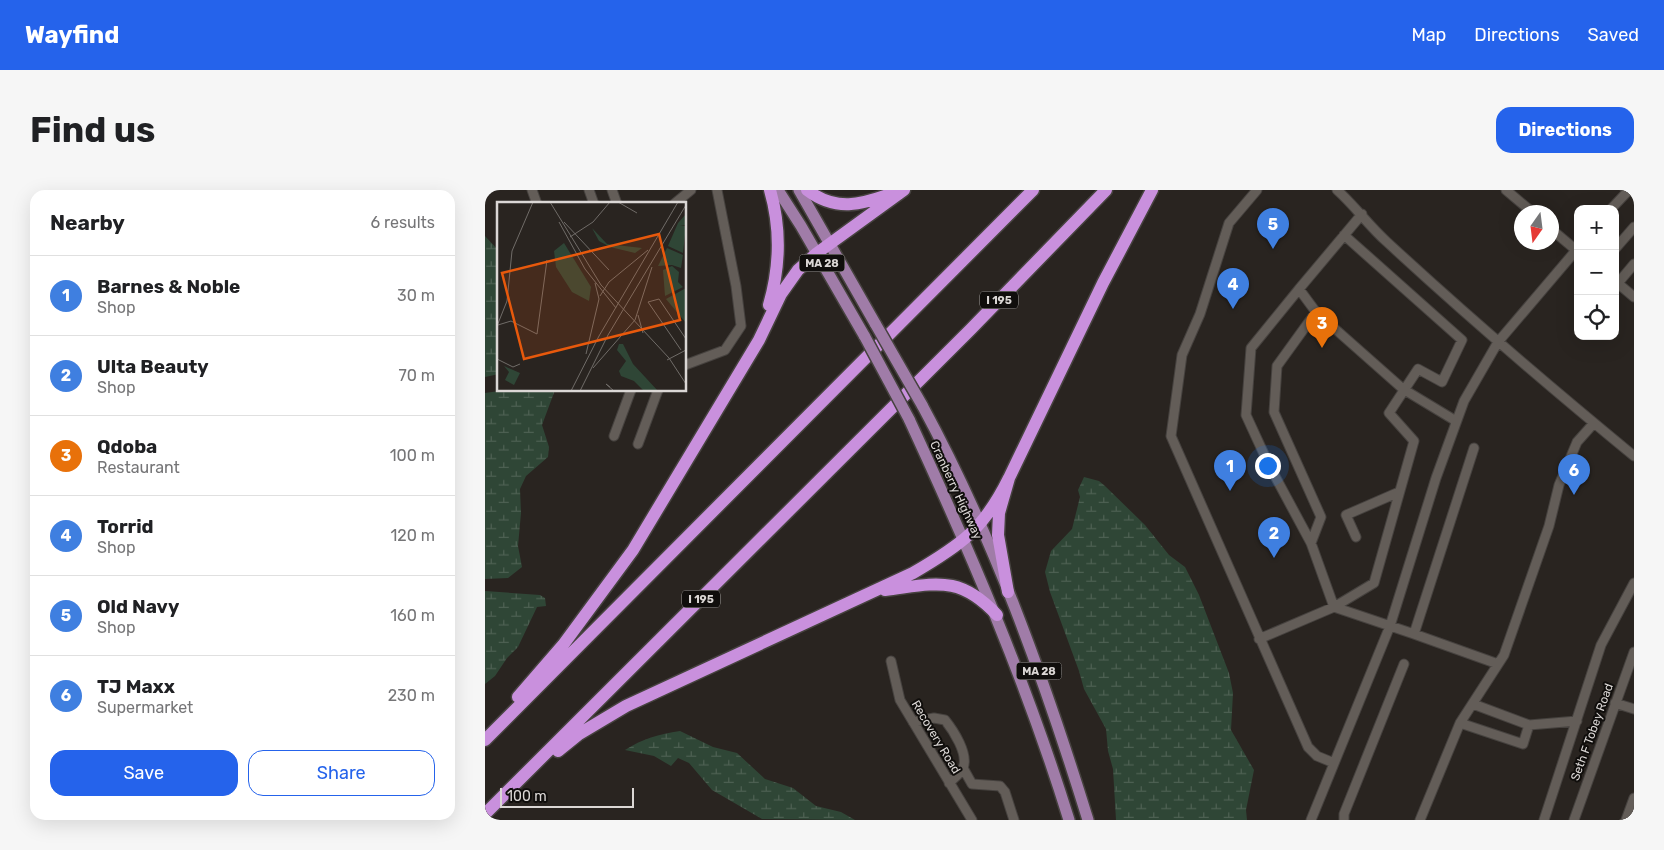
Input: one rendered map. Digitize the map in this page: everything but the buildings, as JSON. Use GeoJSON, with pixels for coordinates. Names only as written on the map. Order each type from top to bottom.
{"type":"FeatureCollection","features":[{"type":"Feature","properties":{"kind":"highway"},"geometry":{"type":"LineString","coordinates":[[759,340],[778,265],[775,208],[770,190]]}},
{"type":"Feature","properties":{"kind":"highway"},"geometry":{"type":"LineString","coordinates":[[807,190],[830,202],[851,205],[899,190]]}},
{"type":"Feature","properties":{"kind":"highway"},"geometry":{"type":"LineString","coordinates":[[485,735],[563,645],[633,550],[759,340],[781,294],[798,270],[817,253],[904,190]]}},
{"type":"Feature","properties":{"kind":"highway"},"geometry":{"type":"LineString","coordinates":[[485,740],[1033,190]]}},
{"type":"Feature","properties":{"kind":"highway","name":"I 195"},"geometry":{"type":"LineString","coordinates":[[485,814],[971,329],[1106,190]]}},
{"type":"Feature","properties":{"kind":"highway"},"geometry":{"type":"LineString","coordinates":[[511,788],[579,734],[626,706],[913,574],[947,554],[981,525],[996,505],[1103,283],[1152,190]]}},
{"type":"Feature","properties":{"kind":"highway"},"geometry":{"type":"LineString","coordinates":[[1008,592],[999,535],[999,512],[1009,478]]}},
{"type":"Feature","properties":{"kind":"highway"},"geometry":{"type":"LineString","coordinates":[[875,591],[929,585],[961,587],[980,598],[997,615]]}},
{"type":"Feature","properties":{"kind":"main road","name":"Cranberry Highway"},"geometry":{"type":"LineString","coordinates":[[778,190],[817,253],[909,419],[997,615],[1031,705],[1069,820]]}},
{"type":"Feature","properties":{"kind":"main road","name":"Cranberry Highway"},"geometry":{"type":"LineString","coordinates":[[799,190],[943,442],[981,525],[1053,705],[1088,820]]}},
{"type":"Feature","properties":{"kind":"street"},"geometry":{"type":"LineString","coordinates":[[532,190],[536,202]]}},
{"type":"Feature","properties":{"kind":"street"},"geometry":{"type":"LineString","coordinates":[[589,190],[593,202]]}},
{"type":"Feature","properties":{"kind":"street"},"geometry":{"type":"LineString","coordinates":[[612,190],[616,202]]}},
{"type":"Feature","properties":{"kind":"street"},"geometry":{"type":"LineString","coordinates":[[676,202],[691,190]]}},
{"type":"Feature","properties":{"kind":"street"},"geometry":{"type":"LineString","coordinates":[[686,365],[725,350],[741,326],[736,286],[717,190]]}},
{"type":"Feature","properties":{"kind":"street"},"geometry":{"type":"LineString","coordinates":[[1257,190],[1229,223],[1200,314],[1181,355],[1171,436],[1308,747],[1317,756],[1334,763]]}},
{"type":"Feature","properties":{"kind":"street"},"geometry":{"type":"LineString","coordinates":[[1337,190],[1389,244],[1498,342],[1634,456]]}},
{"type":"Feature","properties":{"kind":"street"},"geometry":{"type":"LineString","coordinates":[[1506,190],[1524,205]]}},
{"type":"Feature","properties":{"kind":"street"},"geometry":{"type":"LineString","coordinates":[[1615,205],[1629,190]]}},
{"type":"Feature","properties":{"kind":"street"},"geometry":{"type":"LineString","coordinates":[[1334,607],[1311,543],[1269,465],[1247,415],[1251,348],[1362,214]]}},
{"type":"Feature","properties":{"kind":"street"},"geometry":{"type":"LineString","coordinates":[[1619,244],[1634,227]]}},
{"type":"Feature","properties":{"kind":"street"},"geometry":{"type":"LineString","coordinates":[[1259,639],[1334,607],[1374,582],[1414,441],[1389,414],[1403,388],[1418,369],[1442,382],[1462,340],[1344,235]]}},
{"type":"Feature","properties":{"kind":"street"},"geometry":{"type":"LineString","coordinates":[[1559,235],[1574,247]]}},
{"type":"Feature","properties":{"kind":"street"},"geometry":{"type":"LineString","coordinates":[[1311,820],[1390,626],[1464,401],[1498,342],[1576,250]]}},
{"type":"Feature","properties":{"kind":"street"},"geometry":{"type":"LineString","coordinates":[[1619,280],[1634,264]]}},
{"type":"Feature","properties":{"kind":"street"},"geometry":{"type":"LineString","coordinates":[[1619,284],[1634,297]]}},
{"type":"Feature","properties":{"kind":"street"},"geometry":{"type":"LineString","coordinates":[[1299,289],[1316,312],[1403,388],[1456,421]]}},
{"type":"Feature","properties":{"kind":"street"},"geometry":{"type":"LineString","coordinates":[[1311,543],[1321,517],[1274,412],[1277,366],[1316,312]]}},
{"type":"Feature","properties":{"kind":"street"},"geometry":{"type":"LineString","coordinates":[[614,436],[631,391]]}},
{"type":"Feature","properties":{"kind":"street"},"geometry":{"type":"LineString","coordinates":[[638,444],[658,391]]}},
{"type":"Feature","properties":{"kind":"street"},"geometry":{"type":"LineString","coordinates":[[1420,820],[1460,723],[1504,655],[1549,526],[1559,485],[1577,442],[1594,423]]}},
{"type":"Feature","properties":{"kind":"street"},"geometry":{"type":"LineString","coordinates":[[1414,634],[1474,448]]}},
{"type":"Feature","properties":{"kind":"street"},"geometry":{"type":"LineString","coordinates":[[1356,537],[1346,515],[1399,492]]}},
{"type":"Feature","properties":{"kind":"street"},"geometry":{"type":"LineString","coordinates":[[1543,820],[1601,645],[1634,583]]}},
{"type":"Feature","properties":{"kind":"street"},"geometry":{"type":"LineString","coordinates":[[1334,607],[1498,664]]}},
{"type":"Feature","properties":{"kind":"street","name":"Seth F Tobey Road"},"geometry":{"type":"LineString","coordinates":[[1574,820],[1615,703],[1632,663],[1634,652]]}},
{"type":"Feature","properties":{"kind":"street","name":"Recovery Road"},"geometry":{"type":"LineString","coordinates":[[891,661],[899,700],[972,820]]}},
{"type":"Feature","properties":{"kind":"street"},"geometry":{"type":"LineString","coordinates":[[1344,820],[1343,814],[1404,664]]}},
{"type":"Feature","properties":{"kind":"street"},"geometry":{"type":"LineString","coordinates":[[1615,703],[1634,709]]}},
{"type":"Feature","properties":{"kind":"street"},"geometry":{"type":"LineString","coordinates":[[1473,704],[1529,725],[1577,721]]}},
{"type":"Feature","properties":{"kind":"street"},"geometry":{"type":"LineString","coordinates":[[913,722],[934,718],[945,720],[953,730],[964,757],[963,768],[972,784],[1000,786],[1005,792],[1014,820]]}},
{"type":"Feature","properties":{"kind":"street"},"geometry":{"type":"LineString","coordinates":[[1460,723],[1523,744],[1529,725]]}},
{"type":"Feature","properties":{"kind":"street"},"geometry":{"type":"LineString","coordinates":[[949,783],[963,768]]}},
{"type":"Feature","properties":{"kind":"street"},"geometry":{"type":"LineString","coordinates":[[1626,820],[1634,798]]}},
{"type":"Feature","properties":{"kind":"green space"},"geometry":{"type":"Polygon","coordinates":[[[485,236],[497,249],[497,374],[485,377],[485,236]]]}},
{"type":"Feature","properties":{"kind":"green space"},"geometry":{"type":"Polygon","coordinates":[[[499,391],[555,391],[542,425],[549,447],[548,457],[526,476],[520,489],[521,513],[518,546],[522,567],[508,578],[485,579],[485,393],[499,391]]]}},
{"type":"Feature","properties":{"kind":"green space"},"geometry":{"type":"Polygon","coordinates":[[[1084,477],[1099,481],[1145,525],[1169,555],[1185,567],[1199,595],[1229,673],[1233,693],[1231,730],[1254,770],[1246,810],[1247,820],[1116,820],[1113,769],[1108,751],[1106,729],[1084,689],[1050,592],[1045,572],[1051,551],[1072,529],[1080,497],[1078,490],[1084,477]]]}},
{"type":"Feature","properties":{"kind":"green space"},"geometry":{"type":"Polygon","coordinates":[[[485,591],[540,595],[545,598],[546,606],[537,607],[518,647],[507,658],[495,676],[485,684],[485,591]]]}},
{"type":"Feature","properties":{"kind":"green space"},"geometry":{"type":"Polygon","coordinates":[[[680,731],[713,747],[737,753],[765,779],[793,788],[816,806],[841,812],[855,820],[762,819],[712,790],[689,763],[678,758],[671,766],[654,756],[625,750],[651,738],[680,731]]]}},
{"type":"Feature","properties":{"kind":"place","name":"Old Navy"},"geometry":{"type":"Point","coordinates":[1273,249]}},
{"type":"Feature","properties":{"kind":"place","name":"Torrid"},"geometry":{"type":"Point","coordinates":[1233,309]}},
{"type":"Feature","properties":{"kind":"place","name":"Qdoba"},"geometry":{"type":"Point","coordinates":[1322,348]}},
{"type":"Feature","properties":{"kind":"place","name":"Barnes & Noble"},"geometry":{"type":"Point","coordinates":[1230,491]}},
{"type":"Feature","properties":{"kind":"place","name":"TJ Maxx"},"geometry":{"type":"Point","coordinates":[1574,495]}},
{"type":"Feature","properties":{"kind":"place","name":"Ulta Beauty"},"geometry":{"type":"Point","coordinates":[1274,558]}}]}
